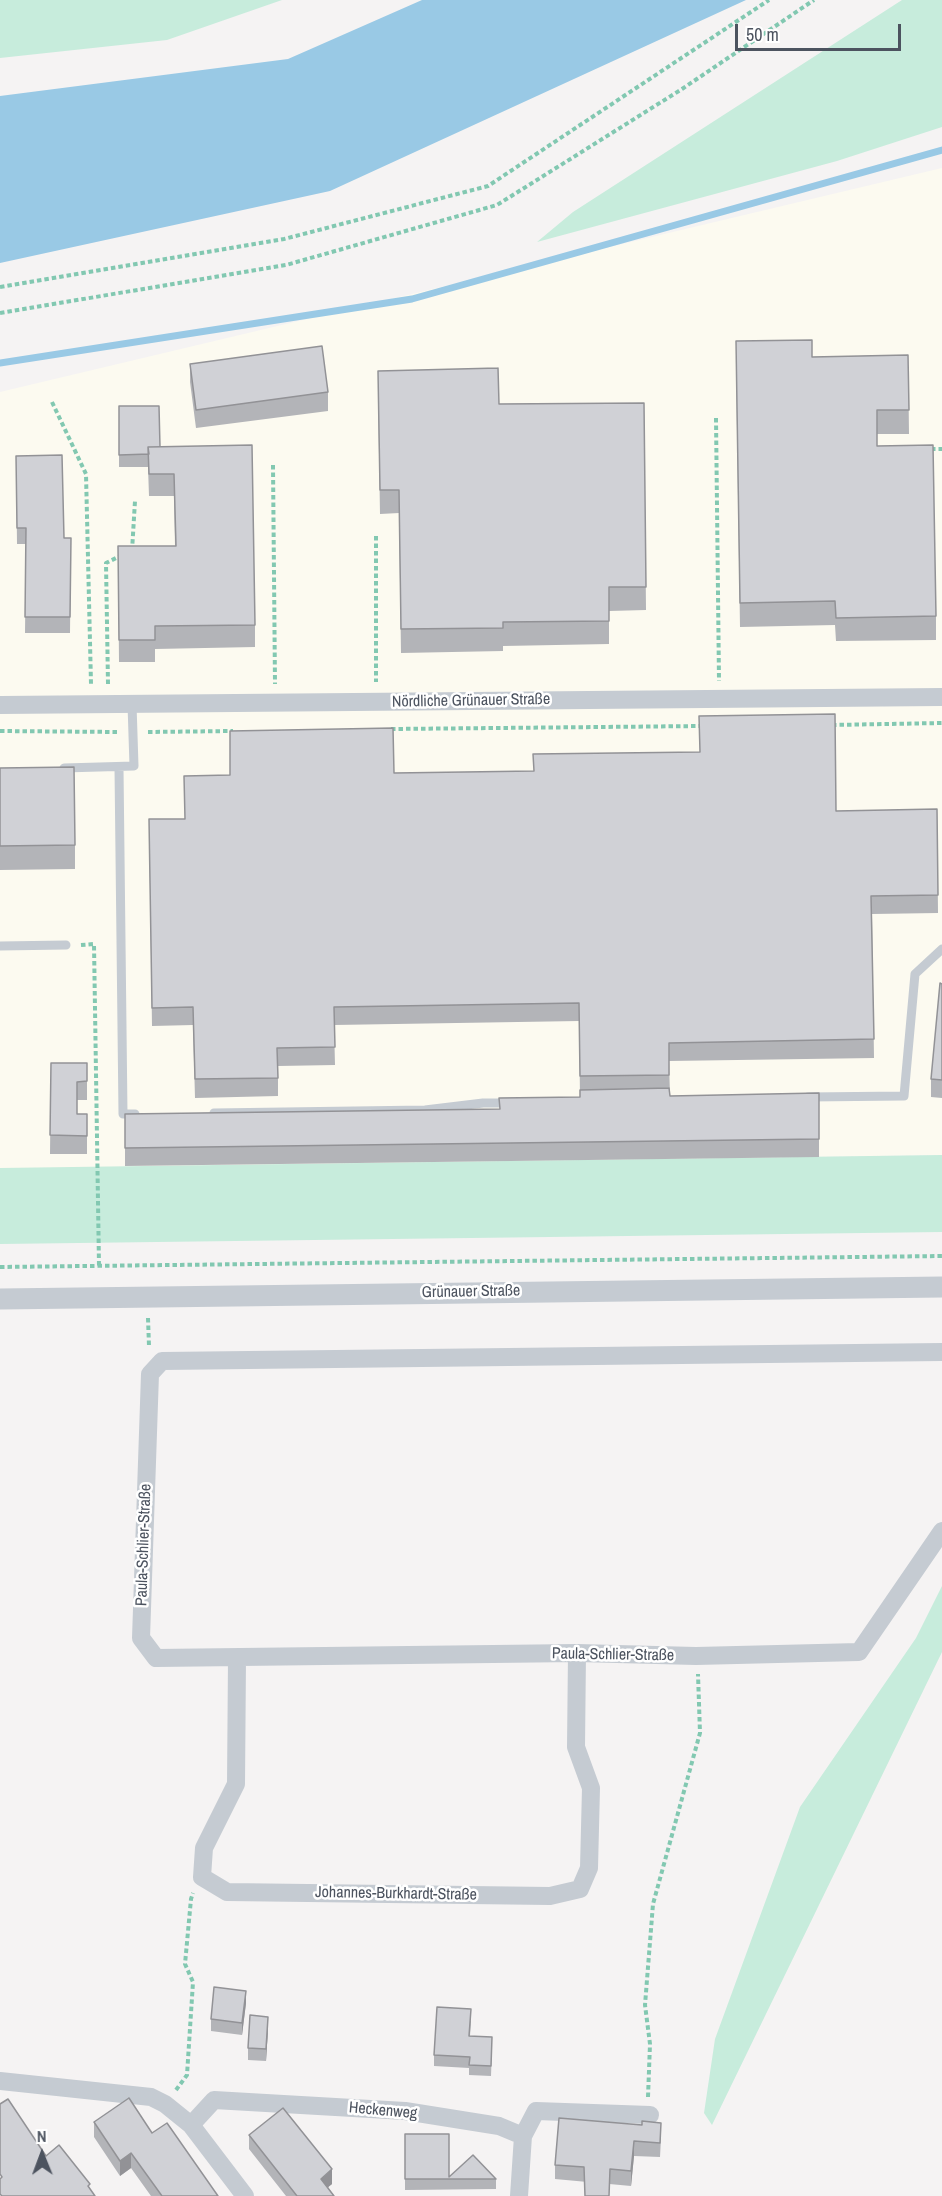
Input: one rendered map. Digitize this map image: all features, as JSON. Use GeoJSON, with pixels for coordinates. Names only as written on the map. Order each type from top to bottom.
{"type":"FeatureCollection","features":[{"type":"Feature","properties":{"kind":"street","name":"Nördliche Grünauer Straße"},"geometry":{"type":"LineString","coordinates":[[0,705],[942,697]]}},
{"type":"Feature","properties":{"kind":"street","name":"Grünauer Straße"},"geometry":{"type":"LineString","coordinates":[[0,1299],[942,1287]]}},
{"type":"Feature","properties":{"kind":"street"},"geometry":{"type":"LineString","coordinates":[[150,1374],[162,1361],[942,1352]]}},
{"type":"Feature","properties":{"kind":"street","name":"Paula-Schlier-Straße"},"geometry":{"type":"LineString","coordinates":[[150,1374],[141,1638],[156,1658],[237,1659],[577,1653],[696,1656],[859,1652],[942,1531]]}},
{"type":"Feature","properties":{"kind":"street","name":"Johannes-Burkhardt-Straße"},"geometry":{"type":"LineString","coordinates":[[202,1877],[227,1892],[550,1896],[580,1889],[589,1868],[591,1788],[576,1747],[577,1653]]}},
{"type":"Feature","properties":{"kind":"street"},"geometry":{"type":"LineString","coordinates":[[202,1877],[204,1848],[236,1784],[237,1659]]}},
{"type":"Feature","properties":{"kind":"street"},"geometry":{"type":"LineString","coordinates":[[0,2081],[151,2097],[165,2104],[191,2125],[245,2196]]}},
{"type":"Feature","properties":{"kind":"street","name":"Heckenweg"},"geometry":{"type":"LineString","coordinates":[[191,2125],[214,2100],[405,2111],[498,2126],[523,2136]]}},
{"type":"Feature","properties":{"kind":"street"},"geometry":{"type":"LineString","coordinates":[[519,2196],[523,2136],[536,2111],[650,2115]]}},
{"type":"Feature","properties":{"kind":"lane"},"geometry":{"type":"LineString","coordinates":[[50,768],[134,766],[132,704]]}},
{"type":"Feature","properties":{"kind":"lane"},"geometry":{"type":"LineString","coordinates":[[119,768],[123,1114],[146,1114]]}},
{"type":"Feature","properties":{"kind":"lane"},"geometry":{"type":"LineString","coordinates":[[0,946],[66,945]]}},
{"type":"Feature","properties":{"kind":"lane"},"geometry":{"type":"LineString","coordinates":[[798,1098],[904,1096],[915,974],[942,949]]}},
{"type":"Feature","properties":{"kind":"lane"},"geometry":{"type":"LineString","coordinates":[[204,1113],[425,1110],[483,1103],[518,1102]]}},
{"type":"Feature","properties":{"kind":"path"},"geometry":{"type":"LineString","coordinates":[[0,286],[284,239],[488,186],[769,0]]}},
{"type":"Feature","properties":{"kind":"path"},"geometry":{"type":"LineString","coordinates":[[0,314],[286,264],[497,205],[682,89],[814,0]]}},
{"type":"Feature","properties":{"kind":"path"},"geometry":{"type":"LineString","coordinates":[[52,402],[86,474],[100,704]]}},
{"type":"Feature","properties":{"kind":"path"},"geometry":{"type":"LineString","coordinates":[[716,418],[720,699]]}},
{"type":"Feature","properties":{"kind":"path"},"geometry":{"type":"LineString","coordinates":[[922,448],[942,449]]}},
{"type":"Feature","properties":{"kind":"path"},"geometry":{"type":"LineString","coordinates":[[273,465],[275,703]]}},
{"type":"Feature","properties":{"kind":"path"},"geometry":{"type":"LineString","coordinates":[[100,704],[106,563],[132,551],[135,501]]}},
{"type":"Feature","properties":{"kind":"path"},"geometry":{"type":"LineString","coordinates":[[376,536],[376,702]]}},
{"type":"Feature","properties":{"kind":"path"},"geometry":{"type":"LineString","coordinates":[[823,725],[942,723]]}},
{"type":"Feature","properties":{"kind":"path"},"geometry":{"type":"LineString","coordinates":[[383,729],[716,726]]}},
{"type":"Feature","properties":{"kind":"path"},"geometry":{"type":"LineString","coordinates":[[0,731],[240,731]]}},
{"type":"Feature","properties":{"kind":"path"},"geometry":{"type":"LineString","coordinates":[[66,945],[94,944],[99,1266]]}},
{"type":"Feature","properties":{"kind":"path"},"geometry":{"type":"LineString","coordinates":[[0,1267],[942,1256]]}},
{"type":"Feature","properties":{"kind":"path"},"geometry":{"type":"LineString","coordinates":[[148,1296],[150,1374]]}},
{"type":"Feature","properties":{"kind":"path"},"geometry":{"type":"LineString","coordinates":[[650,2115],[648,2088],[650,2044],[645,2005],[653,1904],[700,1733],[696,1656]]}},
{"type":"Feature","properties":{"kind":"path"},"geometry":{"type":"LineString","coordinates":[[165,2104],[187,2075],[193,1982],[185,1964],[190,1899],[202,1877]]}},
{"type":"Feature","properties":{"kind":"shaded area"},"geometry":{"type":"Polygon","coordinates":[[[942,168],[942,1155],[0,1169],[0,392],[942,168]]]}},
{"type":"Feature","properties":{"kind":"green space"},"geometry":{"type":"Polygon","coordinates":[[[0,0],[282,0],[167,40],[0,58],[0,0]]]}},
{"type":"Feature","properties":{"kind":"green space"},"geometry":{"type":"Polygon","coordinates":[[[902,0],[942,0],[942,127],[837,161],[537,242],[573,212],[902,0]]]}},
{"type":"Feature","properties":{"kind":"green space"},"geometry":{"type":"Polygon","coordinates":[[[942,1155],[942,1232],[0,1244],[0,1168],[942,1155]]]}},
{"type":"Feature","properties":{"kind":"green space"},"geometry":{"type":"Polygon","coordinates":[[[942,1586],[942,1652],[712,2125],[704,2113],[715,2039],[800,1807],[916,1638],[942,1586]]]}},
{"type":"Feature","properties":{"kind":"water"},"geometry":{"type":"Polygon","coordinates":[[[422,0],[746,0],[330,191],[0,263],[0,96],[288,59],[422,0]]]}},
{"type":"Feature","properties":{"kind":"building"},"geometry":{"type":"Polygon","coordinates":[[[812,340],[812,357],[908,355],[909,410],[877,410],[877,446],[933,445],[936,616],[836,618],[835,601],[740,603],[736,341],[812,340]]]}},
{"type":"Feature","properties":{"kind":"building"},"geometry":{"type":"Polygon","coordinates":[[[322,346],[328,392],[196,410],[190,364],[322,346]]]}},
{"type":"Feature","properties":{"kind":"building"},"geometry":{"type":"Polygon","coordinates":[[[498,368],[499,404],[644,403],[646,587],[609,587],[609,621],[503,622],[503,628],[401,629],[399,490],[380,490],[378,371],[498,368]]]}},
{"type":"Feature","properties":{"kind":"building"},"geometry":{"type":"Polygon","coordinates":[[[119,406],[159,406],[160,447],[148,447],[149,454],[119,455],[119,406]]]}},
{"type":"Feature","properties":{"kind":"building"},"geometry":{"type":"Polygon","coordinates":[[[252,445],[255,625],[155,626],[155,640],[119,640],[118,546],[176,546],[174,474],[149,474],[148,447],[252,445]]]}},
{"type":"Feature","properties":{"kind":"building"},"geometry":{"type":"Polygon","coordinates":[[[62,455],[64,538],[71,538],[70,617],[25,617],[26,528],[17,528],[16,456],[62,455]]]}},
{"type":"Feature","properties":{"kind":"building"},"geometry":{"type":"Polygon","coordinates":[[[835,714],[836,811],[937,809],[938,895],[871,896],[874,1039],[669,1043],[669,1075],[580,1076],[579,1003],[334,1007],[335,1047],[277,1048],[278,1078],[195,1079],[193,1007],[152,1008],[149,819],[185,819],[184,776],[230,775],[230,731],[393,728],[394,773],[534,771],[533,754],[700,752],[699,716],[835,714]]]}},
{"type":"Feature","properties":{"kind":"building"},"geometry":{"type":"Polygon","coordinates":[[[74,767],[75,845],[0,846],[0,768],[74,767]]]}},
{"type":"Feature","properties":{"kind":"building"},"geometry":{"type":"Polygon","coordinates":[[[940,983],[942,984],[942,1080],[931,1079],[940,983]]]}},
{"type":"Feature","properties":{"kind":"building"},"geometry":{"type":"Polygon","coordinates":[[[51,1063],[87,1063],[87,1081],[77,1082],[77,1114],[87,1114],[87,1136],[50,1135],[51,1063]]]}},
{"type":"Feature","properties":{"kind":"building"},"geometry":{"type":"Polygon","coordinates":[[[669,1088],[670,1096],[819,1093],[819,1139],[125,1148],[125,1114],[500,1109],[499,1098],[580,1097],[580,1090],[669,1088]]]}},
{"type":"Feature","properties":{"kind":"building"},"geometry":{"type":"Polygon","coordinates":[[[214,1987],[246,1991],[242,2023],[211,2019],[214,1987]]]}},
{"type":"Feature","properties":{"kind":"building"},"geometry":{"type":"Polygon","coordinates":[[[437,2007],[471,2009],[469,2036],[492,2037],[491,2066],[469,2065],[470,2057],[434,2055],[437,2007]]]}},
{"type":"Feature","properties":{"kind":"building"},"geometry":{"type":"Polygon","coordinates":[[[250,2015],[268,2017],[266,2049],[248,2048],[250,2015]]]}},
{"type":"Feature","properties":{"kind":"building"},"geometry":{"type":"Polygon","coordinates":[[[129,2098],[152,2133],[167,2123],[218,2196],[162,2196],[131,2153],[120,2161],[94,2122],[129,2098]]]}},
{"type":"Feature","properties":{"kind":"building"},"geometry":{"type":"Polygon","coordinates":[[[8,2099],[46,2156],[59,2145],[90,2184],[88,2186],[95,2196],[2,2196],[0,2194],[2,2177],[0,2174],[0,2104],[8,2099]]]}},
{"type":"Feature","properties":{"kind":"building"},"geometry":{"type":"Polygon","coordinates":[[[283,2108],[332,2169],[321,2179],[334,2196],[297,2196],[249,2135],[283,2108]]]}},
{"type":"Feature","properties":{"kind":"building"},"geometry":{"type":"Polygon","coordinates":[[[559,2118],[642,2125],[642,2121],[661,2123],[660,2143],[634,2141],[631,2171],[610,2169],[609,2196],[585,2196],[584,2167],[555,2165],[559,2118]]]}},
{"type":"Feature","properties":{"kind":"building"},"geometry":{"type":"Polygon","coordinates":[[[405,2134],[449,2134],[449,2177],[473,2155],[496,2179],[405,2179],[405,2134]]]}},
{"type":"Feature","properties":{"kind":"waterway"},"geometry":{"type":"LineString","coordinates":[[0,363],[412,299],[942,150]]}}]}
